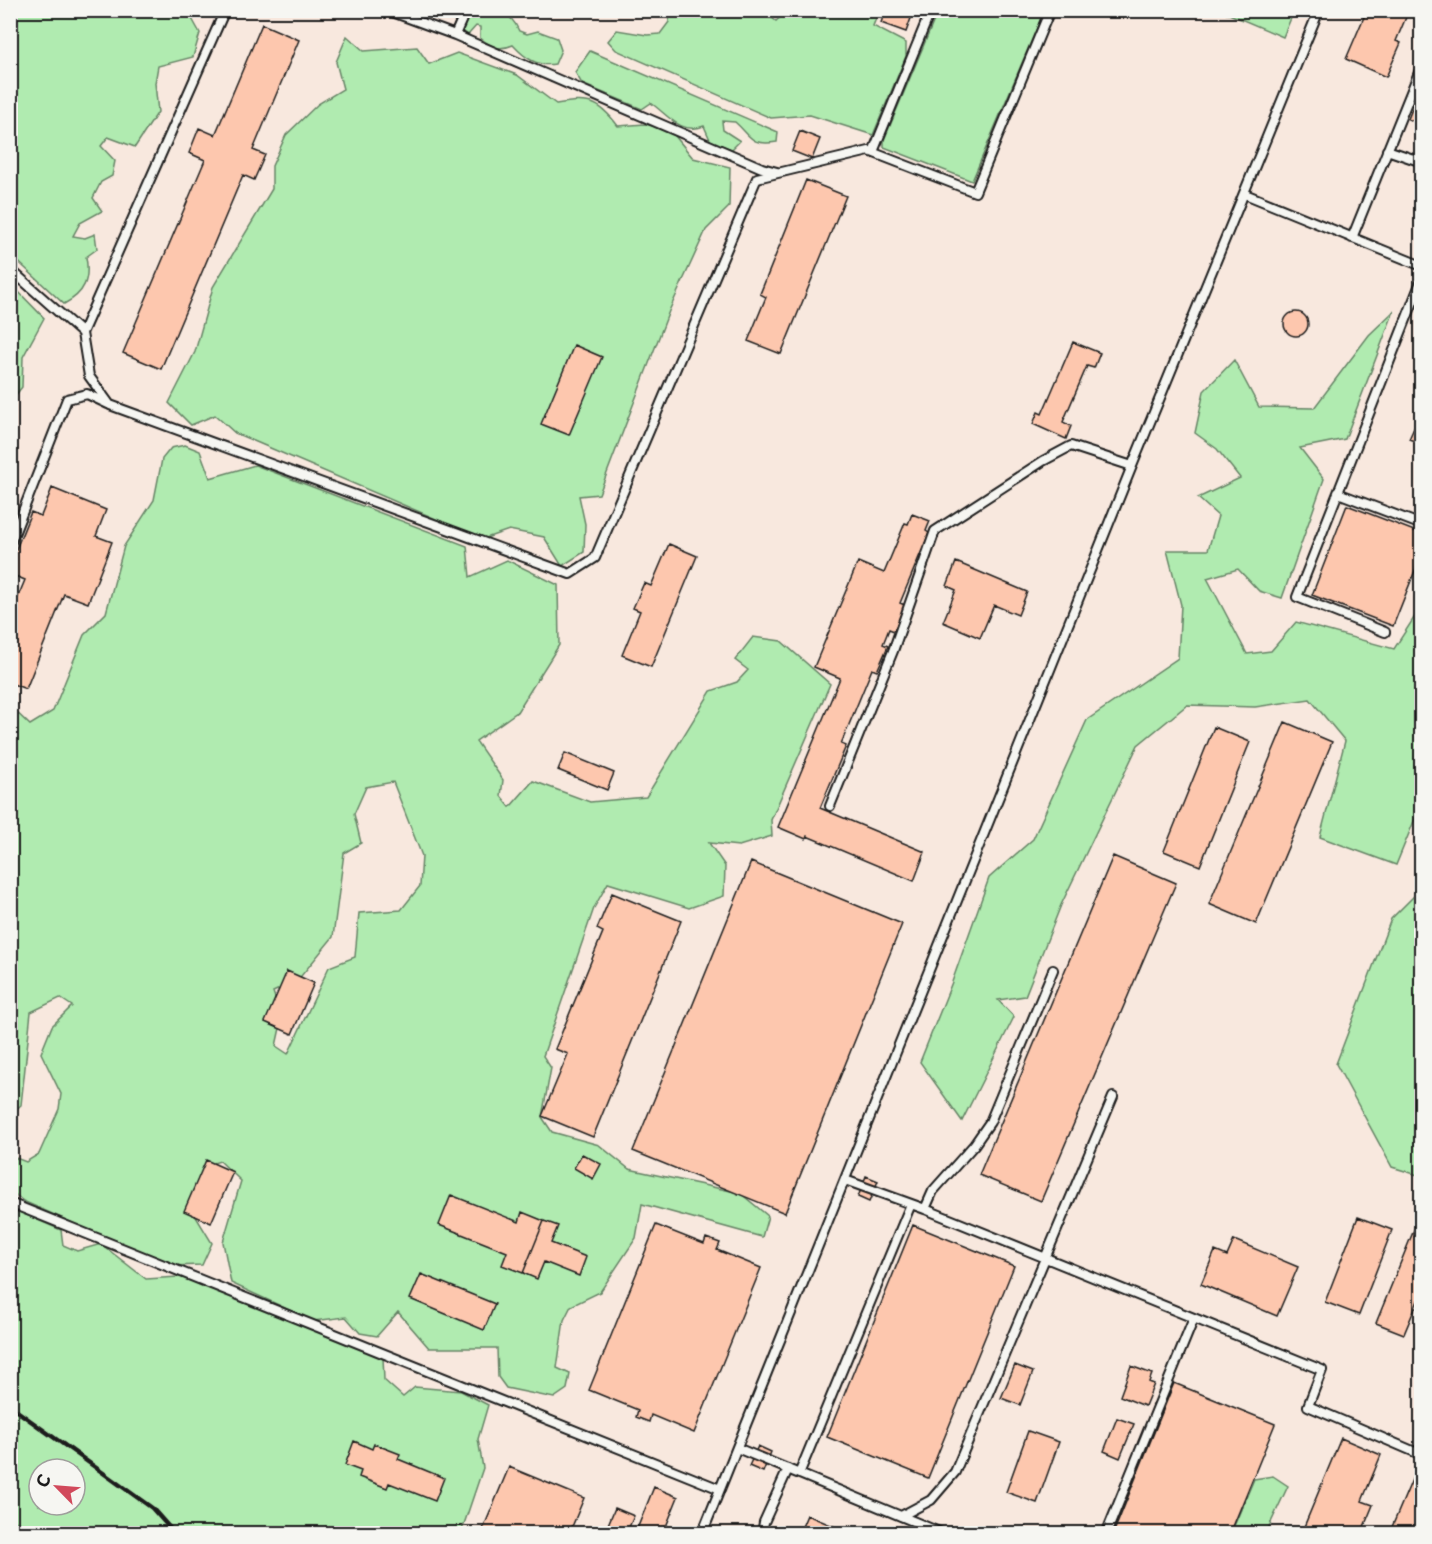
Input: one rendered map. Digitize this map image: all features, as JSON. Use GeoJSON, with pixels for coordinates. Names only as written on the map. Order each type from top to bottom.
{"type":"FeatureCollection","features":[{"type":"Feature","properties":{"kind":"lane"},"geometry":{"type":"LineString","coordinates":[[110,405],[89,376],[82,333],[225,10]]}},
{"type":"Feature","properties":{"kind":"lane"},"geometry":{"type":"LineString","coordinates":[[387,10],[455,35],[751,163],[779,172]]}},
{"type":"Feature","properties":{"kind":"lane"},"geometry":{"type":"LineString","coordinates":[[455,35],[466,10]]}},
{"type":"Feature","properties":{"kind":"lane"},"geometry":{"type":"LineString","coordinates":[[873,152],[931,10]]}},
{"type":"Feature","properties":{"kind":"lane"},"geometry":{"type":"LineString","coordinates":[[10,544],[67,399],[87,394],[110,405],[570,574],[595,558],[757,178],[868,151],[975,192],[1050,10]]}},
{"type":"Feature","properties":{"kind":"lane"},"geometry":{"type":"LineString","coordinates":[[702,1533],[1132,466],[1319,10]]}},
{"type":"Feature","properties":{"kind":"lane"},"geometry":{"type":"LineString","coordinates":[[1352,238],[1422,65]]}},
{"type":"Feature","properties":{"kind":"lane"},"geometry":{"type":"LineString","coordinates":[[1387,150],[1422,162]]}},
{"type":"Feature","properties":{"kind":"lane"},"geometry":{"type":"LineString","coordinates":[[1245,194],[1422,266]]}},
{"type":"Feature","properties":{"kind":"lane"},"geometry":{"type":"LineString","coordinates":[[10,269],[82,333]]}},
{"type":"Feature","properties":{"kind":"lane"},"geometry":{"type":"LineString","coordinates":[[1385,632],[1297,597],[1422,279]]}},
{"type":"Feature","properties":{"kind":"lane"},"geometry":{"type":"LineString","coordinates":[[830,806],[893,651],[935,531],[1043,461],[1071,447],[1132,466]]}},
{"type":"Feature","properties":{"kind":"lane"},"geometry":{"type":"LineString","coordinates":[[1338,493],[1422,525]]}},
{"type":"Feature","properties":{"kind":"lane"},"geometry":{"type":"LineString","coordinates":[[925,1209],[933,1191],[974,1145],[990,1122],[1053,970]]}},
{"type":"Feature","properties":{"kind":"lane"},"geometry":{"type":"LineString","coordinates":[[902,1516],[931,1500],[955,1472],[1113,1097]]}},
{"type":"Feature","properties":{"kind":"lane"},"geometry":{"type":"LineString","coordinates":[[845,1180],[925,1209],[1322,1370],[1308,1406],[1422,1455]]}},
{"type":"Feature","properties":{"kind":"lane"},"geometry":{"type":"LineString","coordinates":[[10,1203],[720,1489]]}},
{"type":"Feature","properties":{"kind":"lane"},"geometry":{"type":"LineString","coordinates":[[799,1474],[912,1204]]}},
{"type":"Feature","properties":{"kind":"lane"},"geometry":{"type":"LineString","coordinates":[[1106,1533],[1194,1318]]}},
{"type":"Feature","properties":{"kind":"lane"},"geometry":{"type":"LineString","coordinates":[[737,1448],[941,1533]]}},
{"type":"Feature","properties":{"kind":"lane"},"geometry":{"type":"LineString","coordinates":[[762,1533],[764,1522],[788,1469]]}},
{"type":"Feature","properties":{"kind":"shaded area"},"geometry":{"type":"Polygon","coordinates":[[[10,11],[1421,11],[1421,1533],[11,1533],[10,11]]]}},
{"type":"Feature","properties":{"kind":"green space"},"geometry":{"type":"Polygon","coordinates":[[[11,10],[202,11],[190,15],[200,33],[193,57],[158,66],[155,83],[158,112],[135,147],[108,137],[101,146],[115,161],[112,176],[101,182],[93,198],[102,211],[80,223],[73,236],[85,238],[95,234],[97,249],[86,257],[86,279],[81,290],[64,304],[11,255],[11,10]]]}},
{"type":"Feature","properties":{"kind":"green space"},"geometry":{"type":"Polygon","coordinates":[[[670,10],[763,11],[776,21],[787,11],[879,11],[873,26],[906,43],[906,56],[873,135],[810,115],[771,118],[616,50],[608,41],[617,30],[647,35],[660,34],[669,22],[670,10]]]}},
{"type":"Feature","properties":{"kind":"green space"},"geometry":{"type":"Polygon","coordinates":[[[473,11],[500,12],[511,18],[519,31],[527,34],[538,31],[557,38],[561,50],[555,64],[537,63],[513,45],[504,48],[492,46],[480,38],[480,27],[476,26],[468,35],[462,30],[468,14],[471,19],[476,18],[473,11]]]}},
{"type":"Feature","properties":{"kind":"green space"},"geometry":{"type":"Polygon","coordinates":[[[938,11],[1044,11],[972,181],[884,147],[884,140],[938,11]]]}},
{"type":"Feature","properties":{"kind":"green space"},"geometry":{"type":"Polygon","coordinates":[[[1222,11],[1294,11],[1283,37],[1222,11]]]}},
{"type":"Feature","properties":{"kind":"green space"},"geometry":{"type":"Polygon","coordinates":[[[347,36],[364,51],[417,47],[429,64],[457,53],[517,75],[556,104],[592,103],[604,110],[618,126],[645,124],[671,131],[693,158],[730,167],[729,207],[706,230],[669,311],[599,494],[579,496],[585,524],[584,552],[562,566],[544,537],[509,530],[483,539],[235,433],[215,415],[191,425],[169,403],[195,352],[213,287],[272,189],[272,166],[286,135],[318,104],[343,89],[336,62],[347,36]]]}},
{"type":"Feature","properties":{"kind":"green space"},"geometry":{"type":"Polygon","coordinates":[[[590,51],[778,132],[777,142],[761,143],[752,139],[735,122],[722,121],[723,130],[740,141],[732,149],[711,142],[704,126],[689,128],[682,126],[651,103],[642,109],[582,84],[575,72],[590,51]]]}},
{"type":"Feature","properties":{"kind":"green space"},"geometry":{"type":"Polygon","coordinates":[[[11,284],[44,318],[23,357],[22,387],[11,401],[11,284]]]}},
{"type":"Feature","properties":{"kind":"green space"},"geometry":{"type":"Polygon","coordinates":[[[1394,311],[1345,439],[1300,448],[1324,479],[1282,598],[1259,591],[1238,569],[1207,578],[1247,654],[1271,651],[1296,622],[1394,649],[1421,607],[1421,804],[1396,865],[1320,837],[1345,741],[1310,699],[1255,707],[1187,705],[1138,745],[1061,905],[1025,996],[998,1000],[1014,1017],[962,1121],[920,1062],[952,982],[989,878],[1033,839],[1087,720],[1178,658],[1181,605],[1167,550],[1208,550],[1218,516],[1198,498],[1240,478],[1217,449],[1195,433],[1204,391],[1234,360],[1259,407],[1314,408],[1369,335],[1394,311]]]}},
{"type":"Feature","properties":{"kind":"green space"},"geometry":{"type":"Polygon","coordinates":[[[185,445],[200,451],[210,478],[255,465],[467,546],[470,577],[507,560],[558,585],[559,645],[517,712],[476,741],[503,780],[501,796],[510,807],[533,781],[590,802],[646,797],[711,691],[737,682],[748,670],[735,660],[753,637],[781,641],[830,684],[771,820],[772,836],[739,846],[709,843],[725,866],[724,896],[689,908],[608,883],[594,908],[543,1056],[551,1068],[542,1117],[552,1132],[599,1145],[629,1169],[740,1193],[768,1216],[762,1237],[642,1204],[636,1238],[600,1292],[571,1306],[564,1320],[557,1368],[570,1374],[567,1389],[554,1398],[506,1388],[498,1377],[497,1348],[429,1348],[398,1312],[377,1336],[360,1333],[346,1317],[313,1321],[231,1283],[223,1242],[241,1181],[220,1161],[206,1165],[190,1207],[212,1243],[202,1265],[170,1266],[23,1201],[11,1191],[11,1156],[26,1162],[39,1154],[59,1109],[61,1094],[41,1053],[52,1026],[72,1006],[60,998],[31,1012],[21,1105],[11,1114],[11,707],[30,725],[53,711],[84,635],[106,613],[124,546],[154,500],[162,459],[171,448],[185,445]],[[393,782],[366,787],[354,814],[361,843],[344,853],[333,937],[297,981],[273,992],[282,1019],[276,1046],[288,1054],[329,967],[355,957],[359,913],[401,910],[420,886],[422,856],[393,782]]]}},
{"type":"Feature","properties":{"kind":"green space"},"geometry":{"type":"Polygon","coordinates":[[[1421,889],[1421,1176],[1392,1167],[1336,1064],[1391,919],[1421,889]]]}},
{"type":"Feature","properties":{"kind":"green space"},"geometry":{"type":"Polygon","coordinates":[[[10,1208],[61,1230],[63,1245],[77,1251],[101,1244],[146,1279],[195,1276],[383,1357],[384,1380],[403,1397],[415,1387],[461,1391],[488,1405],[478,1439],[483,1468],[461,1533],[40,1534],[11,1519],[10,1208]]]}},
{"type":"Feature","properties":{"kind":"green space"},"geometry":{"type":"Polygon","coordinates":[[[1273,1476],[1288,1486],[1266,1533],[1231,1533],[1254,1479],[1273,1476]]]}},
{"type":"Feature","properties":{"kind":"building"},"geometry":{"type":"Polygon","coordinates":[[[885,10],[914,10],[906,32],[881,23],[885,10]]]}},
{"type":"Feature","properties":{"kind":"building"},"geometry":{"type":"Polygon","coordinates":[[[1367,10],[1409,10],[1396,41],[1401,43],[1386,77],[1346,59],[1367,10]]]}},
{"type":"Feature","properties":{"kind":"building"},"geometry":{"type":"Polygon","coordinates":[[[262,24],[299,40],[253,150],[265,155],[254,180],[243,175],[161,369],[123,353],[205,160],[189,153],[199,128],[215,135],[262,24]]]}},
{"type":"Feature","properties":{"kind":"building"},"geometry":{"type":"Polygon","coordinates":[[[1419,91],[1422,92],[1422,124],[1408,119],[1419,91]]]}},
{"type":"Feature","properties":{"kind":"building"},"geometry":{"type":"Polygon","coordinates":[[[800,131],[820,139],[812,159],[792,151],[800,131]]]}},
{"type":"Feature","properties":{"kind":"building"},"geometry":{"type":"Polygon","coordinates":[[[806,180],[846,196],[781,354],[748,341],[766,297],[760,294],[806,180]]]}},
{"type":"Feature","properties":{"kind":"building"},"geometry":{"type":"Polygon","coordinates":[[[1296,312],[1305,315],[1308,324],[1305,333],[1296,336],[1287,333],[1284,324],[1287,315],[1296,312]]]}},
{"type":"Feature","properties":{"kind":"building"},"geometry":{"type":"Polygon","coordinates":[[[1073,342],[1100,353],[1094,368],[1087,366],[1063,422],[1071,426],[1066,439],[1033,424],[1038,412],[1042,414],[1073,342]]]}},
{"type":"Feature","properties":{"kind":"building"},"geometry":{"type":"Polygon","coordinates":[[[574,345],[602,357],[569,435],[541,424],[574,345]]]}},
{"type":"Feature","properties":{"kind":"building"},"geometry":{"type":"Polygon","coordinates":[[[1422,410],[1422,444],[1409,439],[1422,410]]]}},
{"type":"Feature","properties":{"kind":"building"},"geometry":{"type":"Polygon","coordinates":[[[52,488],[106,510],[96,536],[112,542],[88,603],[64,594],[26,689],[10,683],[10,616],[25,580],[10,574],[10,564],[31,512],[41,516],[52,488]]]}},
{"type":"Feature","properties":{"kind":"building"},"geometry":{"type":"Polygon","coordinates":[[[1347,505],[1422,534],[1422,553],[1393,626],[1312,595],[1347,505]]]}},
{"type":"Feature","properties":{"kind":"building"},"geometry":{"type":"Polygon","coordinates":[[[912,514],[930,521],[926,531],[929,533],[900,603],[905,605],[894,631],[889,629],[883,644],[888,646],[877,671],[872,669],[841,744],[846,746],[820,808],[925,852],[914,881],[807,836],[806,839],[778,827],[840,678],[814,667],[858,562],[884,573],[905,523],[908,524],[912,514]]]}},
{"type":"Feature","properties":{"kind":"building"},"geometry":{"type":"Polygon","coordinates":[[[669,544],[697,556],[651,667],[622,655],[640,611],[633,608],[644,583],[651,586],[669,544]]]}},
{"type":"Feature","properties":{"kind":"building"},"geometry":{"type":"Polygon","coordinates":[[[956,562],[1027,592],[1018,615],[994,605],[980,638],[943,622],[956,590],[947,586],[956,562]]]}},
{"type":"Feature","properties":{"kind":"building"},"geometry":{"type":"Polygon","coordinates":[[[1285,722],[1332,742],[1256,924],[1209,904],[1285,722]]]}},
{"type":"Feature","properties":{"kind":"building"},"geometry":{"type":"Polygon","coordinates":[[[1214,727],[1250,742],[1200,866],[1164,851],[1214,727]]]}},
{"type":"Feature","properties":{"kind":"building"},"geometry":{"type":"Polygon","coordinates":[[[565,753],[614,773],[607,790],[558,770],[565,753]]]}},
{"type":"Feature","properties":{"kind":"building"},"geometry":{"type":"Polygon","coordinates":[[[1113,856],[1176,883],[1041,1201],[979,1175],[1113,856]]]}},
{"type":"Feature","properties":{"kind":"building"},"geometry":{"type":"Polygon","coordinates":[[[751,862],[902,924],[785,1213],[633,1151],[751,862]]]}},
{"type":"Feature","properties":{"kind":"building"},"geometry":{"type":"Polygon","coordinates":[[[612,893],[681,921],[593,1137],[542,1116],[568,1054],[555,1049],[603,932],[597,929],[612,893]]]}},
{"type":"Feature","properties":{"kind":"building"},"geometry":{"type":"Polygon","coordinates":[[[287,971],[314,983],[292,1034],[265,1022],[287,971]]]}},
{"type":"Feature","properties":{"kind":"building"},"geometry":{"type":"Polygon","coordinates":[[[582,1154],[601,1164],[593,1179],[574,1168],[582,1154]]]}},
{"type":"Feature","properties":{"kind":"building"},"geometry":{"type":"Polygon","coordinates":[[[206,1160],[233,1172],[211,1223],[184,1211],[206,1160]]]}},
{"type":"Feature","properties":{"kind":"building"},"geometry":{"type":"Polygon","coordinates":[[[866,1176],[878,1181],[869,1202],[858,1197],[866,1176]]]}},
{"type":"Feature","properties":{"kind":"building"},"geometry":{"type":"Polygon","coordinates":[[[451,1195],[519,1222],[522,1212],[544,1221],[523,1273],[502,1265],[507,1252],[439,1225],[451,1195]]]}},
{"type":"Feature","properties":{"kind":"building"},"geometry":{"type":"Polygon","coordinates":[[[1422,1210],[1422,1291],[1404,1334],[1376,1323],[1422,1210]]]}},
{"type":"Feature","properties":{"kind":"building"},"geometry":{"type":"Polygon","coordinates":[[[1358,1217],[1392,1230],[1359,1315],[1325,1302],[1358,1217]]]}},
{"type":"Feature","properties":{"kind":"building"},"geometry":{"type":"Polygon","coordinates":[[[544,1221],[558,1226],[551,1243],[586,1257],[579,1276],[544,1262],[537,1279],[523,1273],[544,1221]]]}},
{"type":"Feature","properties":{"kind":"building"},"geometry":{"type":"Polygon","coordinates":[[[656,1225],[704,1244],[706,1238],[720,1243],[717,1250],[761,1268],[694,1433],[651,1415],[649,1422],[636,1417],[638,1410],[589,1390],[656,1225]]]}},
{"type":"Feature","properties":{"kind":"building"},"geometry":{"type":"Polygon","coordinates":[[[913,1225],[1014,1266],[928,1478],[827,1437],[913,1225]]]}},
{"type":"Feature","properties":{"kind":"building"},"geometry":{"type":"Polygon","coordinates":[[[1234,1240],[1298,1267],[1277,1316],[1201,1284],[1215,1251],[1227,1256],[1234,1240]]]}},
{"type":"Feature","properties":{"kind":"building"},"geometry":{"type":"Polygon","coordinates":[[[421,1274],[495,1304],[484,1330],[410,1299],[421,1274]]]}},
{"type":"Feature","properties":{"kind":"building"},"geometry":{"type":"Polygon","coordinates":[[[1015,1365],[1033,1372],[1020,1405],[1001,1398],[1015,1365]]]}},
{"type":"Feature","properties":{"kind":"building"},"geometry":{"type":"Polygon","coordinates":[[[1131,1366],[1152,1374],[1149,1382],[1154,1384],[1145,1406],[1120,1396],[1131,1366]]]}},
{"type":"Feature","properties":{"kind":"building"},"geometry":{"type":"Polygon","coordinates":[[[1174,1383],[1275,1424],[1230,1534],[1113,1534],[1174,1383]]]}},
{"type":"Feature","properties":{"kind":"building"},"geometry":{"type":"Polygon","coordinates":[[[1117,1418],[1134,1424],[1120,1458],[1104,1451],[1117,1418]]]}},
{"type":"Feature","properties":{"kind":"building"},"geometry":{"type":"Polygon","coordinates":[[[1028,1431],[1059,1442],[1037,1503],[1006,1492],[1028,1431]]]}},
{"type":"Feature","properties":{"kind":"building"},"geometry":{"type":"Polygon","coordinates":[[[1341,1438],[1381,1455],[1362,1501],[1373,1505],[1361,1534],[1301,1534],[1341,1438]]]}},
{"type":"Feature","properties":{"kind":"building"},"geometry":{"type":"Polygon","coordinates":[[[354,1441],[372,1449],[374,1444],[400,1454],[398,1459],[444,1478],[435,1501],[389,1483],[387,1488],[359,1477],[361,1471],[345,1465],[354,1441]]]}},
{"type":"Feature","properties":{"kind":"building"},"geometry":{"type":"Polygon","coordinates":[[[758,1446],[771,1452],[763,1472],[749,1466],[758,1446]]]}},
{"type":"Feature","properties":{"kind":"building"},"geometry":{"type":"Polygon","coordinates":[[[509,1467],[584,1498],[569,1534],[481,1534],[509,1467]]]}},
{"type":"Feature","properties":{"kind":"building"},"geometry":{"type":"Polygon","coordinates":[[[1414,1475],[1422,1478],[1422,1534],[1389,1534],[1414,1475]]]}},
{"type":"Feature","properties":{"kind":"building"},"geometry":{"type":"Polygon","coordinates":[[[654,1487],[678,1497],[663,1534],[635,1534],[654,1487]]]}},
{"type":"Feature","properties":{"kind":"building"},"geometry":{"type":"Polygon","coordinates":[[[615,1508],[634,1516],[626,1534],[607,1527],[615,1508]]]}},
{"type":"Feature","properties":{"kind":"building"},"geometry":{"type":"Polygon","coordinates":[[[807,1515],[852,1534],[799,1534],[807,1515]]]}},
{"type":"Feature","properties":{"kind":"railway"},"geometry":{"type":"LineString","coordinates":[[10,1406],[152,1508],[175,1534]]}}]}
